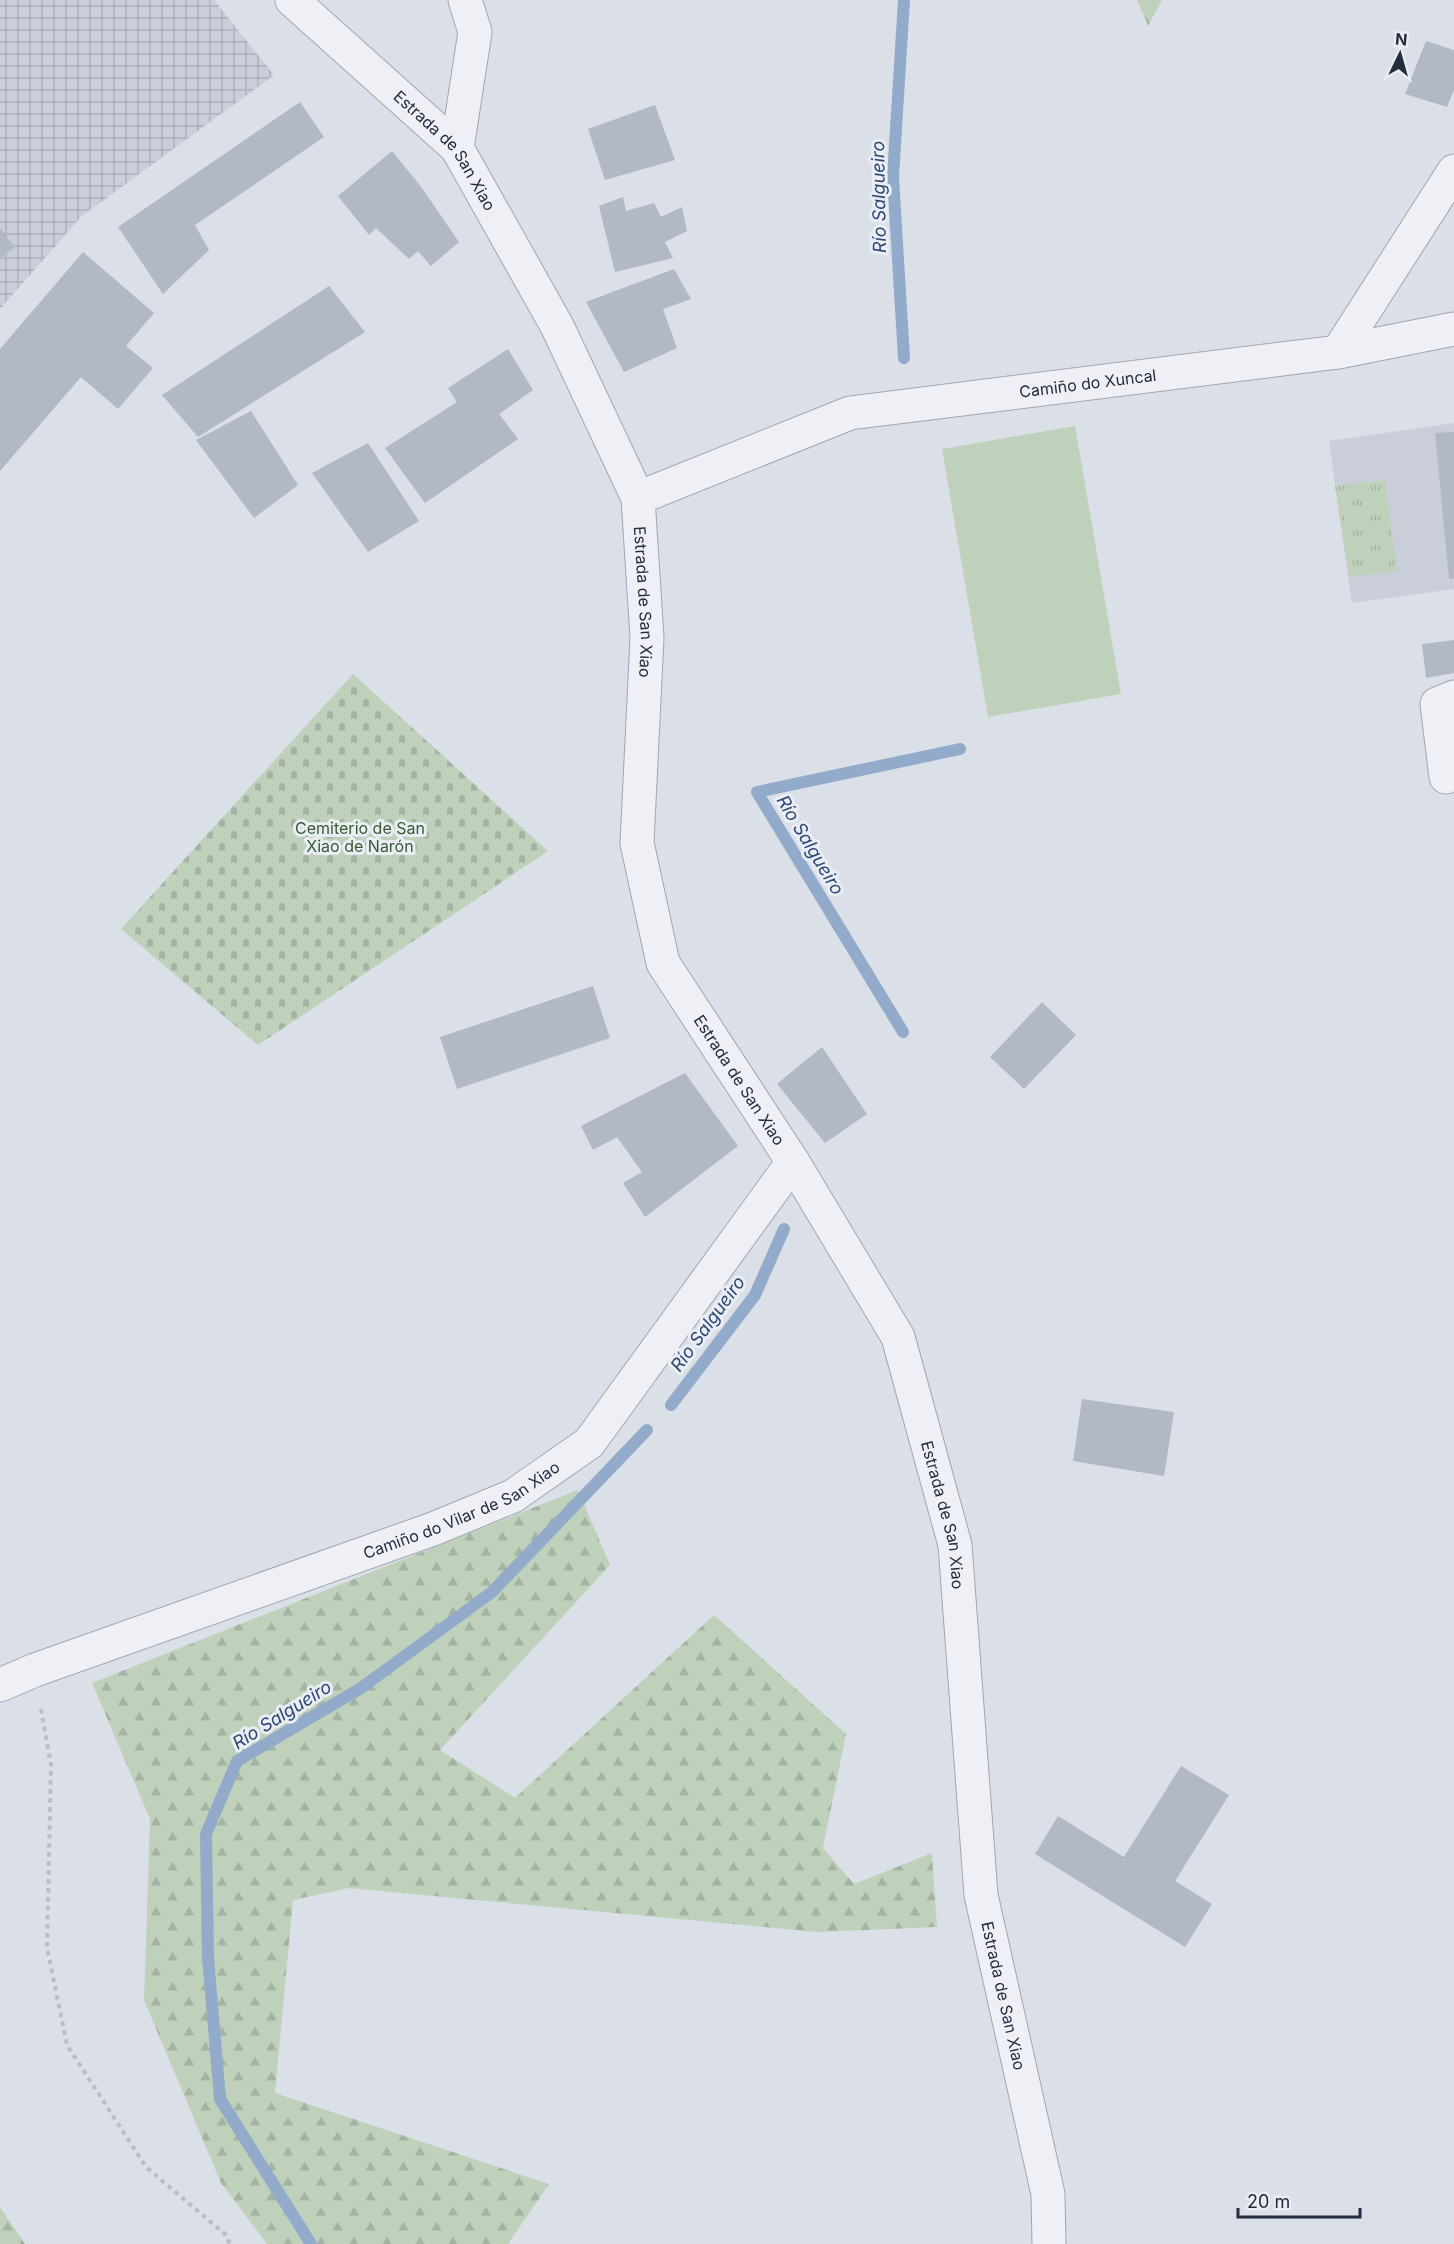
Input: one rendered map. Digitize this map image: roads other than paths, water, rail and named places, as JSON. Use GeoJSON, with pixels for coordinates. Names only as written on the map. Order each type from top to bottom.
{"type":"FeatureCollection","features":[{"type":"Feature","properties":{"kind":"street","name":"Estrada de San Xiao"},"geometry":{"type":"LineString","coordinates":[[292,0],[457,148],[556,326],[638,498],[647,638],[637,843],[663,963],[793,1162],[898,1337],[954,1545],[981,1896],[1048,2194],[1048,2244]]}},
{"type":"Feature","properties":{"kind":"street"},"geometry":{"type":"LineString","coordinates":[[457,148],[475,32],[465,0]]}},
{"type":"Feature","properties":{"kind":"street"},"geometry":{"type":"LineString","coordinates":[[1338,352],[1451,179]]}},
{"type":"Feature","properties":{"kind":"street","name":"Camiño do Xuncal"},"geometry":{"type":"LineString","coordinates":[[638,498],[850,412],[1338,352],[1454,329]]}},
{"type":"Feature","properties":{"kind":"street"},"geometry":{"type":"LineString","coordinates":[[1446,777],[1437,704],[1454,697]]}},
{"type":"Feature","properties":{"kind":"street","name":"Camiño do Vilar de San Xiao"},"geometry":{"type":"LineString","coordinates":[[0,1685],[35,1670],[433,1529],[513,1496],[589,1443],[793,1162]]}},
{"type":"Feature","properties":{"kind":"waterway","name":"Río Salgueiro"},"geometry":{"type":"LineString","coordinates":[[904,0],[893,177],[904,358]]}},
{"type":"Feature","properties":{"kind":"waterway","name":"Río Salgueiro"},"geometry":{"type":"LineString","coordinates":[[903,1032],[757,792],[960,749]]}},
{"type":"Feature","properties":{"kind":"waterway","name":"Río Salgueiro"},"geometry":{"type":"LineString","coordinates":[[671,1405],[755,1295],[784,1229]]}},
{"type":"Feature","properties":{"kind":"waterway","name":"Río Salgueiro"},"geometry":{"type":"LineString","coordinates":[[311,2244],[220,2099],[208,1958],[206,1834],[237,1761],[361,1688],[492,1592],[647,1430]]}},
{"type":"Feature","properties":{"kind":"park label","name":"Cemiterio de San Xiao de Narón"},"geometry":{"type":"Point","coordinates":[360,837]}}]}
